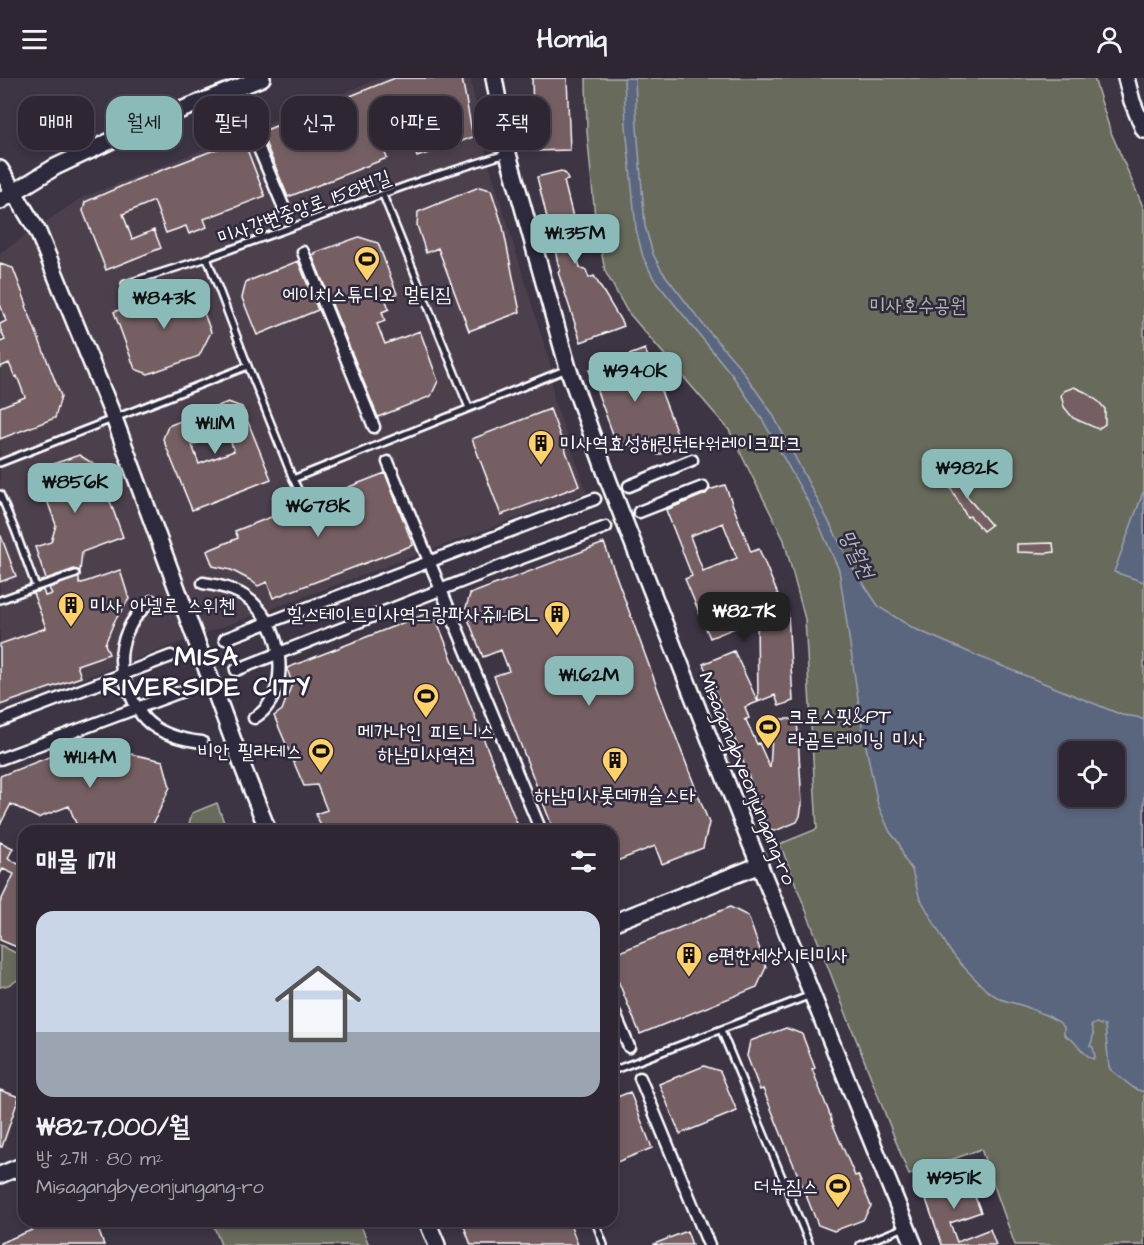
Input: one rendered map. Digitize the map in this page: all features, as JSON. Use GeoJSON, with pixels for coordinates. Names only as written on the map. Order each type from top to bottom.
{"type":"FeatureCollection","features":[{"type":"Feature","properties":{"kind":"street"},"geometry":{"type":"LineString","coordinates":[[0,201],[55,167],[153,120],[262,78]]}},
{"type":"Feature","properties":{"kind":"street","name":"Misagangbyeonjungang-ro"},"geometry":{"type":"LineString","coordinates":[[495,78],[508,154],[568,369],[613,492],[760,865],[914,1245]]}},
{"type":"Feature","properties":{"kind":"street"},"geometry":{"type":"LineString","coordinates":[[1126,78],[1132,101],[1144,130]]}},
{"type":"Feature","properties":{"kind":"street"},"geometry":{"type":"LineString","coordinates":[[260,150],[284,208]]}},
{"type":"Feature","properties":{"kind":"street"},"geometry":{"type":"LineString","coordinates":[[0,169],[38,232],[114,418],[243,770],[266,825]]}},
{"type":"Feature","properties":{"kind":"street"},"geometry":{"type":"LineString","coordinates":[[303,252],[374,427]]}},
{"type":"Feature","properties":{"kind":"street"},"geometry":{"type":"LineString","coordinates":[[629,486],[692,460]]}},
{"type":"Feature","properties":{"kind":"street"},"geometry":{"type":"LineString","coordinates":[[388,462],[539,825]]}},
{"type":"Feature","properties":{"kind":"street"},"geometry":{"type":"LineString","coordinates":[[639,512],[703,487]]}},
{"type":"Feature","properties":{"kind":"street"},"geometry":{"type":"LineString","coordinates":[[225,639],[595,499]]}},
{"type":"Feature","properties":{"kind":"street"},"geometry":{"type":"LineString","coordinates":[[236,670],[606,527]]}},
{"type":"Feature","properties":{"kind":"street"},"geometry":{"type":"LineString","coordinates":[[203,583],[234,590],[256,605],[269,623],[280,654],[279,674],[275,693],[265,709],[254,718]]}},
{"type":"Feature","properties":{"kind":"street"},"geometry":{"type":"LineString","coordinates":[[152,601],[142,608],[128,628],[121,652],[123,674],[136,709],[153,726],[172,736],[202,742]]}},
{"type":"Feature","properties":{"kind":"street"},"geometry":{"type":"LineString","coordinates":[[0,721],[171,656]]}},
{"type":"Feature","properties":{"kind":"street"},"geometry":{"type":"LineString","coordinates":[[0,759],[183,691]]}},
{"type":"Feature","properties":{"kind":"street"},"geometry":{"type":"LineString","coordinates":[[618,921],[760,865]]}},
{"type":"Feature","properties":{"kind":"street"},"geometry":{"type":"LineString","coordinates":[[618,1021],[629,1047]]}},
{"type":"Feature","properties":{"kind":"street"},"geometry":{"type":"LineString","coordinates":[[640,1078],[709,1245]]}},
{"type":"Feature","properties":{"kind":"street"},"geometry":{"type":"LineString","coordinates":[[0,1175],[18,1168]]}},
{"type":"Feature","properties":{"kind":"street"},"geometry":{"type":"LineString","coordinates":[[430,1227],[437,1245]]}},
{"type":"Feature","properties":{"kind":"lane","name":"미사강변중앙로 158번길"},"geometry":{"type":"LineString","coordinates":[[302,497],[207,258],[418,181],[508,154]]}},
{"type":"Feature","properties":{"kind":"lane"},"geometry":{"type":"LineString","coordinates":[[383,195],[470,408]]}},
{"type":"Feature","properties":{"kind":"lane"},"geometry":{"type":"LineString","coordinates":[[125,284],[207,258]]}},
{"type":"Feature","properties":{"kind":"lane"},"geometry":{"type":"LineString","coordinates":[[0,463],[248,366]]}},
{"type":"Feature","properties":{"kind":"lane"},"geometry":{"type":"LineString","coordinates":[[293,479],[568,369]]}},
{"type":"Feature","properties":{"kind":"lane"},"geometry":{"type":"LineString","coordinates":[[0,494],[36,587]]}},
{"type":"Feature","properties":{"kind":"lane"},"geometry":{"type":"LineString","coordinates":[[0,600],[76,574]]}},
{"type":"Feature","properties":{"kind":"lane"},"geometry":{"type":"LineString","coordinates":[[618,1069],[812,994]]}},
{"type":"Feature","properties":{"kind":"lane"},"geometry":{"type":"LineString","coordinates":[[721,1030],[810,1245]]}},
{"type":"Feature","properties":{"kind":"lane"},"geometry":{"type":"LineString","coordinates":[[860,1245],[906,1226]]}},
{"type":"Feature","properties":{"kind":"lane"},"geometry":{"type":"LineString","coordinates":[[597,1227],[604,1245]]}},
{"type":"Feature","properties":{"kind":"shaded area"},"geometry":{"type":"Polygon","coordinates":[[[381,78],[470,78],[474,97],[474,150],[485,150],[550,364],[554,401],[587,492],[0,709],[0,253],[81,198],[201,150],[269,150],[269,123],[281,118],[281,150],[357,150],[357,96],[336,96],[381,78]]]}},
{"type":"Feature","properties":{"kind":"green space","name":"미사호수공원"},"geometry":{"type":"Polygon","coordinates":[[[586,78],[1094,78],[1110,130],[1144,209],[1144,1245],[1015,1245],[981,1149],[909,1175],[780,844],[817,829],[805,619],[784,540],[729,430],[627,311],[605,271],[595,217],[587,131],[586,78]]]}},
{"type":"Feature","properties":{"kind":"green space"},"geometry":{"type":"Polygon","coordinates":[[[217,803],[225,825],[189,825],[192,813],[217,803]]]}},
{"type":"Feature","properties":{"kind":"green space"},"geometry":{"type":"Polygon","coordinates":[[[0,945],[18,954],[18,980],[12,984],[0,987],[0,945]]]}},
{"type":"Feature","properties":{"kind":"green space"},"geometry":{"type":"Polygon","coordinates":[[[214,1227],[362,1227],[369,1245],[221,1245],[214,1227]]]}},
{"type":"Feature","properties":{"kind":"water"},"geometry":{"type":"Polygon","coordinates":[[[624,78],[635,78],[645,226],[653,254],[662,271],[705,327],[739,366],[772,413],[853,568],[879,607],[913,628],[980,657],[1122,715],[1144,720],[1144,1092],[1135,1089],[1109,1067],[1105,1026],[1096,1023],[1091,1026],[1093,1036],[1090,1046],[1093,1047],[1095,1057],[1093,1059],[1064,1035],[1064,1027],[1059,1022],[1024,1006],[1000,999],[986,990],[950,951],[919,896],[912,870],[905,860],[899,843],[890,832],[878,805],[863,732],[839,570],[812,509],[762,419],[732,375],[654,279],[643,257],[636,229],[626,126],[624,78]]]}},
{"type":"Feature","properties":{"kind":"water"},"geometry":{"type":"Polygon","coordinates":[[[1144,490],[1144,582],[1114,572],[1144,490]]]}},
{"type":"Feature","properties":{"kind":"building"},"geometry":{"type":"Polygon","coordinates":[[[395,78],[462,78],[473,137],[462,141],[462,96],[369,96],[369,150],[384,150],[387,158],[288,197],[268,150],[269,129],[281,124],[281,150],[357,150],[357,96],[350,96],[395,78]]]}},
{"type":"Feature","properties":{"kind":"building"},"geometry":{"type":"Polygon","coordinates":[[[532,78],[567,78],[570,150],[534,151],[550,150],[550,96],[532,96],[532,78]]]}},
{"type":"Feature","properties":{"kind":"building"},"geometry":{"type":"Polygon","coordinates":[[[214,150],[247,150],[265,196],[204,219],[207,227],[189,234],[186,226],[166,233],[154,201],[123,214],[132,239],[154,230],[161,248],[106,270],[83,211],[85,202],[214,150]]]}},
{"type":"Feature","properties":{"kind":"building"},"geometry":{"type":"Polygon","coordinates":[[[415,150],[437,150],[417,157],[415,150]]]}},
{"type":"Feature","properties":{"kind":"building"},"geometry":{"type":"Polygon","coordinates":[[[561,171],[566,174],[568,180],[564,181],[575,225],[570,226],[580,268],[586,270],[589,278],[594,276],[624,326],[581,342],[558,272],[560,271],[537,177],[561,171]]]}},
{"type":"Feature","properties":{"kind":"building"},"geometry":{"type":"Polygon","coordinates":[[[479,187],[491,190],[503,227],[520,312],[469,331],[438,248],[426,253],[417,225],[418,212],[479,187]]]}},
{"type":"Feature","properties":{"kind":"building"},"geometry":{"type":"Polygon","coordinates":[[[359,237],[378,243],[397,294],[385,298],[389,309],[382,312],[385,321],[377,324],[385,344],[420,331],[438,381],[431,396],[378,417],[312,255],[359,237]]]}},
{"type":"Feature","properties":{"kind":"building"},"geometry":{"type":"Polygon","coordinates":[[[298,261],[318,310],[257,335],[242,298],[246,282],[298,261]]]}},
{"type":"Feature","properties":{"kind":"building"},"geometry":{"type":"Polygon","coordinates":[[[0,264],[13,268],[61,396],[55,418],[0,439],[0,407],[25,397],[9,363],[0,367],[0,342],[5,340],[0,324],[6,321],[0,304],[0,264]]]}},
{"type":"Feature","properties":{"kind":"building"},"geometry":{"type":"Polygon","coordinates":[[[174,287],[198,297],[211,332],[199,356],[148,374],[135,369],[114,312],[174,287]]]}},
{"type":"Feature","properties":{"kind":"building"},"geometry":{"type":"Polygon","coordinates":[[[645,349],[682,446],[658,455],[652,438],[619,450],[589,370],[645,349]]]}},
{"type":"Feature","properties":{"kind":"building"},"geometry":{"type":"Polygon","coordinates":[[[1074,387],[1085,392],[1105,409],[1105,424],[1098,429],[1073,418],[1064,407],[1061,395],[1064,391],[1074,387]]]}},
{"type":"Feature","properties":{"kind":"building"},"geometry":{"type":"Polygon","coordinates":[[[228,402],[242,407],[271,479],[192,510],[163,439],[168,426],[228,402]],[[227,431],[192,445],[199,464],[234,451],[227,431]]]}},
{"type":"Feature","properties":{"kind":"building","name":"미사역효성해링턴타워레이크파크"},"geometry":{"type":"Polygon","coordinates":[[[550,409],[579,486],[501,515],[472,439],[550,409]]]}},
{"type":"Feature","properties":{"kind":"building"},"geometry":{"type":"Polygon","coordinates":[[[79,455],[97,466],[123,537],[82,552],[80,571],[74,569],[46,579],[35,547],[51,542],[56,525],[36,470],[79,455]]]}},
{"type":"Feature","properties":{"kind":"building"},"geometry":{"type":"Polygon","coordinates":[[[955,463],[968,498],[991,525],[983,531],[970,516],[967,517],[949,485],[953,482],[951,464],[955,463]]]}},
{"type":"Feature","properties":{"kind":"building"},"geometry":{"type":"Polygon","coordinates":[[[385,473],[413,545],[273,598],[267,582],[258,586],[231,570],[213,566],[207,551],[238,538],[235,531],[385,473]]]}},
{"type":"Feature","properties":{"kind":"building"},"geometry":{"type":"Polygon","coordinates":[[[725,485],[751,552],[759,549],[786,614],[788,613],[793,701],[779,706],[775,695],[758,702],[757,619],[710,638],[685,579],[692,576],[666,510],[706,494],[709,490],[725,485]],[[723,523],[690,536],[703,571],[737,558],[723,523]]]}},
{"type":"Feature","properties":{"kind":"building"},"geometry":{"type":"Polygon","coordinates":[[[0,537],[16,576],[0,582],[0,537]]]}},
{"type":"Feature","properties":{"kind":"building"},"geometry":{"type":"Polygon","coordinates":[[[604,543],[709,823],[703,848],[662,864],[655,846],[618,861],[618,825],[552,825],[494,676],[509,671],[501,650],[483,657],[465,611],[470,594],[604,543]]]}},
{"type":"Feature","properties":{"kind":"building"},"geometry":{"type":"Polygon","coordinates":[[[1053,543],[1054,552],[1017,552],[1017,544],[1053,543]]]}},
{"type":"Feature","properties":{"kind":"building","name":"미사 아넬로 스위첸"},"geometry":{"type":"Polygon","coordinates":[[[120,570],[129,599],[114,622],[105,644],[109,654],[77,665],[81,677],[0,705],[0,644],[46,628],[33,593],[43,590],[45,596],[52,594],[49,588],[79,577],[79,584],[120,570]]]}},
{"type":"Feature","properties":{"kind":"building"},"geometry":{"type":"Polygon","coordinates":[[[433,611],[518,825],[321,825],[316,814],[327,810],[317,785],[304,786],[274,716],[282,710],[292,684],[287,668],[433,611]]]}},
{"type":"Feature","properties":{"kind":"building"},"geometry":{"type":"Polygon","coordinates":[[[734,651],[758,702],[745,707],[749,718],[744,720],[757,744],[759,743],[770,768],[773,719],[797,719],[802,804],[800,816],[797,822],[775,831],[769,830],[729,724],[703,664],[734,651]]]}},
{"type":"Feature","properties":{"kind":"building"},"geometry":{"type":"Polygon","coordinates":[[[96,739],[98,747],[163,761],[170,787],[153,825],[77,825],[69,806],[38,818],[11,804],[0,825],[0,776],[96,739]]]}},
{"type":"Feature","properties":{"kind":"building"},"geometry":{"type":"Polygon","coordinates":[[[0,842],[13,848],[8,858],[18,864],[18,917],[16,921],[18,922],[18,948],[0,940],[0,903],[14,874],[3,869],[0,874],[0,842]]]}},
{"type":"Feature","properties":{"kind":"building","name":"e편한세상시티미사"},"geometry":{"type":"Polygon","coordinates":[[[730,907],[748,916],[766,967],[757,987],[640,1034],[618,981],[618,953],[730,907]]]}},
{"type":"Feature","properties":{"kind":"building"},"geometry":{"type":"Polygon","coordinates":[[[786,1028],[802,1034],[831,1120],[855,1176],[858,1175],[871,1206],[863,1220],[834,1231],[818,1225],[763,1089],[760,1090],[747,1056],[750,1041],[786,1028]]]}},
{"type":"Feature","properties":{"kind":"building"},"geometry":{"type":"Polygon","coordinates":[[[704,1066],[720,1071],[737,1111],[680,1134],[659,1084],[704,1066]]]}},
{"type":"Feature","properties":{"kind":"building"},"geometry":{"type":"Polygon","coordinates":[[[0,1090],[18,1097],[18,1100],[2,1147],[0,1147],[0,1090]]]}},
{"type":"Feature","properties":{"kind":"building"},"geometry":{"type":"Polygon","coordinates":[[[630,1092],[652,1148],[618,1162],[618,1097],[630,1092]]]}},
{"type":"Feature","properties":{"kind":"building"},"geometry":{"type":"Polygon","coordinates":[[[959,1175],[968,1179],[981,1212],[950,1223],[957,1242],[990,1229],[996,1245],[942,1245],[922,1188],[959,1175]]]}},
{"type":"Feature","properties":{"kind":"building"},"geometry":{"type":"Polygon","coordinates":[[[39,1227],[97,1227],[104,1245],[0,1245],[0,1243],[39,1227]]]}},
{"type":"Feature","properties":{"kind":"building"},"geometry":{"type":"Polygon","coordinates":[[[464,1227],[571,1227],[578,1245],[471,1245],[464,1227]]]}},
{"type":"Feature","properties":{"kind":"building"},"geometry":{"type":"Polygon","coordinates":[[[687,1231],[692,1245],[654,1245],[654,1244],[687,1231]]]}},
{"type":"Feature","properties":{"kind":"place","name":"에이치스튜디오 멀티짐"},"geometry":{"type":"Point","coordinates":[367,282]}},
{"type":"Feature","properties":{"kind":"place","name":"미사역효성해링턴타워레이크파크"},"geometry":{"type":"Point","coordinates":[541,466]}},
{"type":"Feature","properties":{"kind":"place","name":"미사 아넬로 스위첸"},"geometry":{"type":"Point","coordinates":[71,628]}},
{"type":"Feature","properties":{"kind":"place","name":"힐스테이트미사역그랑파사쥬11-1BL"},"geometry":{"type":"Point","coordinates":[557,637]}},
{"type":"Feature","properties":{"kind":"place","name":"메가나인 피트니스 하남미사역점"},"geometry":{"type":"Point","coordinates":[426,719]}},
{"type":"Feature","properties":{"kind":"place","name":"크로스핏&PT 라곰트레이닝 미사"},"geometry":{"type":"Point","coordinates":[768,750]}},
{"type":"Feature","properties":{"kind":"place","name":"비안 필라테스"},"geometry":{"type":"Point","coordinates":[321,774]}},
{"type":"Feature","properties":{"kind":"place","name":"하남미사롯데캐슬스타"},"geometry":{"type":"Point","coordinates":[615,783]}},
{"type":"Feature","properties":{"kind":"place","name":"e편한세상시티미사"},"geometry":{"type":"Point","coordinates":[689,978]}},
{"type":"Feature","properties":{"kind":"place","name":"더뉴짐스"},"geometry":{"type":"Point","coordinates":[838,1209]}},
{"type":"Feature","properties":{"kind":"district","name":"MISA RIVERSIDE CITY"},"geometry":{"type":"Point","coordinates":[207,671]}},
{"type":"Feature","properties":{"kind":"water label","name":"망월천"},"geometry":{"type":"Point","coordinates":[857,554]}}]}
